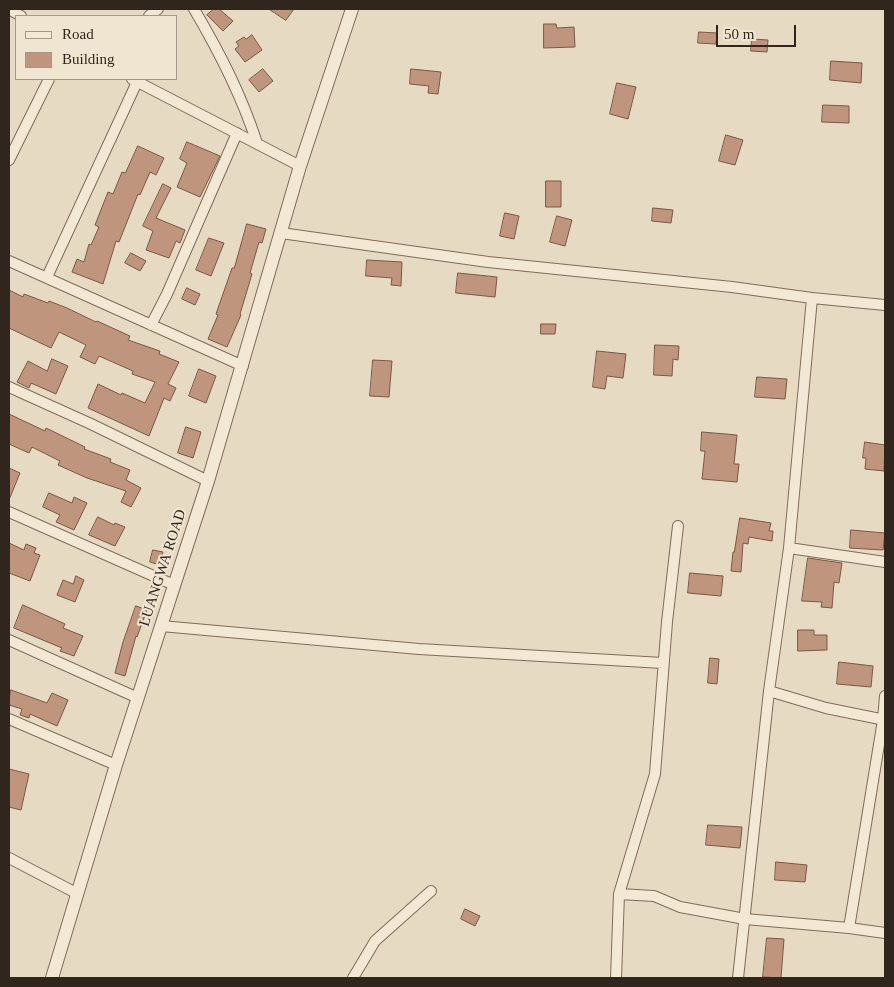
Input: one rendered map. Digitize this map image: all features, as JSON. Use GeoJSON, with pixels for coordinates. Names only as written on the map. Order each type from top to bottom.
{"type":"FeatureCollection","features":[{"type":"Feature","properties":{"kind":"street"},"geometry":{"type":"LineString","coordinates":[[194,9],[218,49],[241,98],[257,143]]}},
{"type":"Feature","properties":{"kind":"street","name":"LUANGWA ROAD"},"geometry":{"type":"LineString","coordinates":[[52,978],[116,766],[208,481],[300,166],[352,9]]}},
{"type":"Feature","properties":{"kind":"street"},"geometry":{"type":"LineString","coordinates":[[9,160],[49,80]]}},
{"type":"Feature","properties":{"kind":"street"},"geometry":{"type":"LineString","coordinates":[[47,277],[134,80],[188,106],[300,166]]}},
{"type":"Feature","properties":{"kind":"street"},"geometry":{"type":"LineString","coordinates":[[151,325],[168,294],[237,133]]}},
{"type":"Feature","properties":{"kind":"street"},"geometry":{"type":"LineString","coordinates":[[281,233],[488,262],[885,305]]}},
{"type":"Feature","properties":{"kind":"street"},"geometry":{"type":"LineString","coordinates":[[9,261],[243,366]]}},
{"type":"Feature","properties":{"kind":"street"},"geometry":{"type":"LineString","coordinates":[[738,978],[788,548],[812,298]]}},
{"type":"Feature","properties":{"kind":"street"},"geometry":{"type":"LineString","coordinates":[[9,387],[91,424],[208,481]]}},
{"type":"Feature","properties":{"kind":"street"},"geometry":{"type":"LineString","coordinates":[[9,512],[174,585]]}},
{"type":"Feature","properties":{"kind":"street"},"geometry":{"type":"LineString","coordinates":[[616,978],[619,894],[655,774],[678,526]]}},
{"type":"Feature","properties":{"kind":"street"},"geometry":{"type":"LineString","coordinates":[[788,548],[885,562]]}},
{"type":"Feature","properties":{"kind":"street"},"geometry":{"type":"LineString","coordinates":[[161,626],[419,649],[664,663]]}},
{"type":"Feature","properties":{"kind":"street"},"geometry":{"type":"LineString","coordinates":[[9,640],[138,698]]}},
{"type":"Feature","properties":{"kind":"street"},"geometry":{"type":"LineString","coordinates":[[770,691],[826,708],[884,720]]}},
{"type":"Feature","properties":{"kind":"street"},"geometry":{"type":"LineString","coordinates":[[849,928],[884,720],[885,696]]}},
{"type":"Feature","properties":{"kind":"street"},"geometry":{"type":"LineString","coordinates":[[9,719],[116,766]]}},
{"type":"Feature","properties":{"kind":"street"},"geometry":{"type":"LineString","coordinates":[[9,858],[78,894]]}},
{"type":"Feature","properties":{"kind":"street"},"geometry":{"type":"LineString","coordinates":[[353,978],[375,941],[431,891]]}},
{"type":"Feature","properties":{"kind":"street"},"geometry":{"type":"LineString","coordinates":[[619,894],[654,896],[680,907],[745,919],[885,933]]}},
{"type":"Feature","properties":{"kind":"building"},"geometry":{"type":"Polygon","coordinates":[[[214,9],[219,9],[233,21],[223,31],[207,15],[214,9]]]}},
{"type":"Feature","properties":{"kind":"building"},"geometry":{"type":"Polygon","coordinates":[[[269,9],[294,9],[286,20],[269,9]]]}},
{"type":"Feature","properties":{"kind":"building"},"geometry":{"type":"Polygon","coordinates":[[[544,24],[556,24],[557,28],[574,27],[575,47],[544,48],[544,24]]]}},
{"type":"Feature","properties":{"kind":"building"},"geometry":{"type":"Polygon","coordinates":[[[699,32],[717,33],[716,44],[698,43],[699,32]]]}},
{"type":"Feature","properties":{"kind":"building"},"geometry":{"type":"Polygon","coordinates":[[[252,35],[262,50],[245,62],[235,49],[239,46],[236,42],[252,35]]]}},
{"type":"Feature","properties":{"kind":"building"},"geometry":{"type":"Polygon","coordinates":[[[752,39],[768,40],[767,52],[751,51],[752,39]]]}},
{"type":"Feature","properties":{"kind":"building"},"geometry":{"type":"Polygon","coordinates":[[[831,61],[862,63],[861,83],[830,80],[831,61]]]}},
{"type":"Feature","properties":{"kind":"building"},"geometry":{"type":"Polygon","coordinates":[[[263,69],[273,81],[259,92],[249,80],[263,69]]]}},
{"type":"Feature","properties":{"kind":"building"},"geometry":{"type":"Polygon","coordinates":[[[411,69],[441,72],[438,94],[428,93],[429,86],[410,84],[411,69]]]}},
{"type":"Feature","properties":{"kind":"building"},"geometry":{"type":"Polygon","coordinates":[[[617,83],[636,87],[628,119],[610,114],[617,83]]]}},
{"type":"Feature","properties":{"kind":"building"},"geometry":{"type":"Polygon","coordinates":[[[823,105],[849,106],[849,123],[822,122],[823,105]]]}},
{"type":"Feature","properties":{"kind":"building"},"geometry":{"type":"Polygon","coordinates":[[[726,135],[743,140],[735,165],[719,161],[726,135]]]}},
{"type":"Feature","properties":{"kind":"building"},"geometry":{"type":"Polygon","coordinates":[[[187,142],[220,156],[200,197],[177,187],[187,163],[180,159],[187,142]]]}},
{"type":"Feature","properties":{"kind":"building"},"geometry":{"type":"Polygon","coordinates":[[[138,146],[164,158],[156,175],[150,172],[140,195],[138,194],[119,242],[116,241],[103,284],[72,272],[77,259],[84,262],[89,244],[91,245],[99,227],[95,225],[108,192],[113,194],[122,172],[125,173],[138,146]]]}},
{"type":"Feature","properties":{"kind":"building"},"geometry":{"type":"Polygon","coordinates":[[[546,181],[561,181],[561,207],[546,207],[546,181]]]}},
{"type":"Feature","properties":{"kind":"building"},"geometry":{"type":"Polygon","coordinates":[[[163,184],[171,188],[156,218],[185,230],[180,243],[176,241],[169,258],[146,250],[153,231],[143,226],[163,184]]]}},
{"type":"Feature","properties":{"kind":"building"},"geometry":{"type":"Polygon","coordinates":[[[653,208],[673,210],[671,223],[652,221],[653,208]]]}},
{"type":"Feature","properties":{"kind":"building"},"geometry":{"type":"Polygon","coordinates":[[[505,213],[519,216],[514,239],[500,236],[505,213]]]}},
{"type":"Feature","properties":{"kind":"building"},"geometry":{"type":"Polygon","coordinates":[[[557,216],[572,220],[565,246],[550,242],[557,216]]]}},
{"type":"Feature","properties":{"kind":"building"},"geometry":{"type":"Polygon","coordinates":[[[247,224],[266,229],[262,243],[259,242],[241,315],[227,347],[208,339],[218,315],[216,314],[232,268],[234,268],[247,224]]]}},
{"type":"Feature","properties":{"kind":"building"},"geometry":{"type":"Polygon","coordinates":[[[209,238],[224,243],[211,276],[196,270],[209,238]]]}},
{"type":"Feature","properties":{"kind":"building"},"geometry":{"type":"Polygon","coordinates":[[[131,253],[146,261],[140,271],[125,263],[131,253]]]}},
{"type":"Feature","properties":{"kind":"building"},"geometry":{"type":"Polygon","coordinates":[[[367,260],[402,262],[401,286],[391,285],[392,278],[366,276],[367,260]]]}},
{"type":"Feature","properties":{"kind":"building"},"geometry":{"type":"Polygon","coordinates":[[[458,273],[497,277],[495,297],[456,293],[458,273]]]}},
{"type":"Feature","properties":{"kind":"building"},"geometry":{"type":"Polygon","coordinates":[[[187,288],[200,294],[195,305],[182,299],[187,288]]]}},
{"type":"Feature","properties":{"kind":"building"},"geometry":{"type":"Polygon","coordinates":[[[9,290],[23,297],[24,294],[67,308],[130,336],[128,340],[160,351],[159,354],[179,362],[168,384],[176,388],[170,401],[164,398],[149,436],[88,408],[98,384],[121,395],[122,393],[145,403],[155,382],[132,374],[133,371],[99,356],[95,364],[80,357],[86,345],[59,332],[51,348],[9,328],[9,290]]]}},
{"type":"Feature","properties":{"kind":"building"},"geometry":{"type":"Polygon","coordinates":[[[541,324],[556,324],[555,334],[541,334],[541,324]]]}},
{"type":"Feature","properties":{"kind":"building"},"geometry":{"type":"Polygon","coordinates":[[[655,345],[679,346],[678,360],[673,359],[672,376],[654,375],[655,345]]]}},
{"type":"Feature","properties":{"kind":"building"},"geometry":{"type":"Polygon","coordinates":[[[597,351],[626,354],[623,378],[607,376],[605,389],[593,387],[597,351]]]}},
{"type":"Feature","properties":{"kind":"building"},"geometry":{"type":"Polygon","coordinates":[[[52,359],[68,366],[56,394],[31,383],[29,388],[17,382],[28,361],[47,371],[52,359]]]}},
{"type":"Feature","properties":{"kind":"building"},"geometry":{"type":"Polygon","coordinates":[[[373,360],[392,361],[389,397],[370,396],[373,360]]]}},
{"type":"Feature","properties":{"kind":"building"},"geometry":{"type":"Polygon","coordinates":[[[199,369],[216,376],[206,403],[189,396],[199,369]]]}},
{"type":"Feature","properties":{"kind":"building"},"geometry":{"type":"Polygon","coordinates":[[[757,377],[787,379],[785,399],[755,397],[757,377]]]}},
{"type":"Feature","properties":{"kind":"building"},"geometry":{"type":"Polygon","coordinates":[[[9,414],[45,431],[46,428],[85,447],[84,449],[111,459],[110,462],[130,470],[126,480],[141,488],[131,507],[121,502],[126,491],[87,478],[58,465],[60,461],[32,447],[29,453],[9,444],[9,414]]]}},
{"type":"Feature","properties":{"kind":"building"},"geometry":{"type":"Polygon","coordinates":[[[186,427],[201,432],[193,458],[178,453],[186,427]]]}},
{"type":"Feature","properties":{"kind":"building"},"geometry":{"type":"Polygon","coordinates":[[[702,432],[737,435],[734,464],[739,464],[737,482],[702,479],[705,451],[701,451],[702,432]]]}},
{"type":"Feature","properties":{"kind":"building"},"geometry":{"type":"Polygon","coordinates":[[[865,442],[885,445],[884,471],[865,469],[866,458],[863,458],[865,442]]]}},
{"type":"Feature","properties":{"kind":"building"},"geometry":{"type":"Polygon","coordinates":[[[9,468],[20,473],[9,500],[9,468]]]}},
{"type":"Feature","properties":{"kind":"building"},"geometry":{"type":"Polygon","coordinates":[[[49,493],[72,503],[74,497],[87,503],[74,530],[56,522],[60,515],[43,507],[49,493]]]}},
{"type":"Feature","properties":{"kind":"building"},"geometry":{"type":"Polygon","coordinates":[[[98,517],[114,525],[115,523],[125,527],[115,546],[89,535],[98,517]]]}},
{"type":"Feature","properties":{"kind":"building"},"geometry":{"type":"Polygon","coordinates":[[[740,518],[771,523],[769,531],[773,531],[772,541],[749,537],[748,544],[743,543],[741,572],[731,571],[740,518]]]}},
{"type":"Feature","properties":{"kind":"building"},"geometry":{"type":"Polygon","coordinates":[[[851,530],[885,533],[883,550],[850,548],[851,530]]]}},
{"type":"Feature","properties":{"kind":"building"},"geometry":{"type":"Polygon","coordinates":[[[9,543],[24,550],[26,544],[36,548],[34,553],[40,555],[30,581],[9,573],[9,543]]]}},
{"type":"Feature","properties":{"kind":"building"},"geometry":{"type":"Polygon","coordinates":[[[153,550],[163,552],[160,565],[150,562],[153,550]]]}},
{"type":"Feature","properties":{"kind":"building"},"geometry":{"type":"Polygon","coordinates":[[[808,558],[842,563],[839,583],[834,582],[832,608],[821,607],[822,602],[802,601],[808,558]]]}},
{"type":"Feature","properties":{"kind":"building"},"geometry":{"type":"Polygon","coordinates":[[[690,573],[723,576],[721,596],[688,593],[690,573]]]}},
{"type":"Feature","properties":{"kind":"building"},"geometry":{"type":"Polygon","coordinates":[[[76,576],[84,580],[75,602],[57,595],[63,580],[73,584],[76,576]]]}},
{"type":"Feature","properties":{"kind":"building"},"geometry":{"type":"Polygon","coordinates":[[[23,605],[65,624],[63,628],[83,636],[74,656],[60,651],[62,648],[14,628],[23,605]]]}},
{"type":"Feature","properties":{"kind":"building"},"geometry":{"type":"Polygon","coordinates":[[[136,606],[147,610],[136,636],[125,676],[115,673],[123,642],[136,606]]]}},
{"type":"Feature","properties":{"kind":"building"},"geometry":{"type":"Polygon","coordinates":[[[798,630],[814,630],[814,635],[827,635],[827,650],[798,651],[798,630]]]}},
{"type":"Feature","properties":{"kind":"building"},"geometry":{"type":"Polygon","coordinates":[[[710,658],[719,659],[717,684],[708,683],[710,658]]]}},
{"type":"Feature","properties":{"kind":"building"},"geometry":{"type":"Polygon","coordinates":[[[839,662],[873,666],[871,687],[837,684],[839,662]]]}},
{"type":"Feature","properties":{"kind":"building"},"geometry":{"type":"Polygon","coordinates":[[[11,690],[47,703],[52,693],[68,700],[57,726],[30,714],[29,718],[20,715],[22,709],[9,705],[11,690]]]}},
{"type":"Feature","properties":{"kind":"building"},"geometry":{"type":"Polygon","coordinates":[[[9,769],[29,774],[21,810],[9,807],[9,769]]]}},
{"type":"Feature","properties":{"kind":"building"},"geometry":{"type":"Polygon","coordinates":[[[708,825],[742,827],[740,848],[706,845],[708,825]]]}},
{"type":"Feature","properties":{"kind":"building"},"geometry":{"type":"Polygon","coordinates":[[[776,862],[807,865],[805,882],[775,880],[776,862]]]}},
{"type":"Feature","properties":{"kind":"building"},"geometry":{"type":"Polygon","coordinates":[[[465,909],[480,916],[475,926],[461,919],[465,909]]]}},
{"type":"Feature","properties":{"kind":"building"},"geometry":{"type":"Polygon","coordinates":[[[767,938],[784,939],[781,978],[763,977],[767,938]]]}}]}
